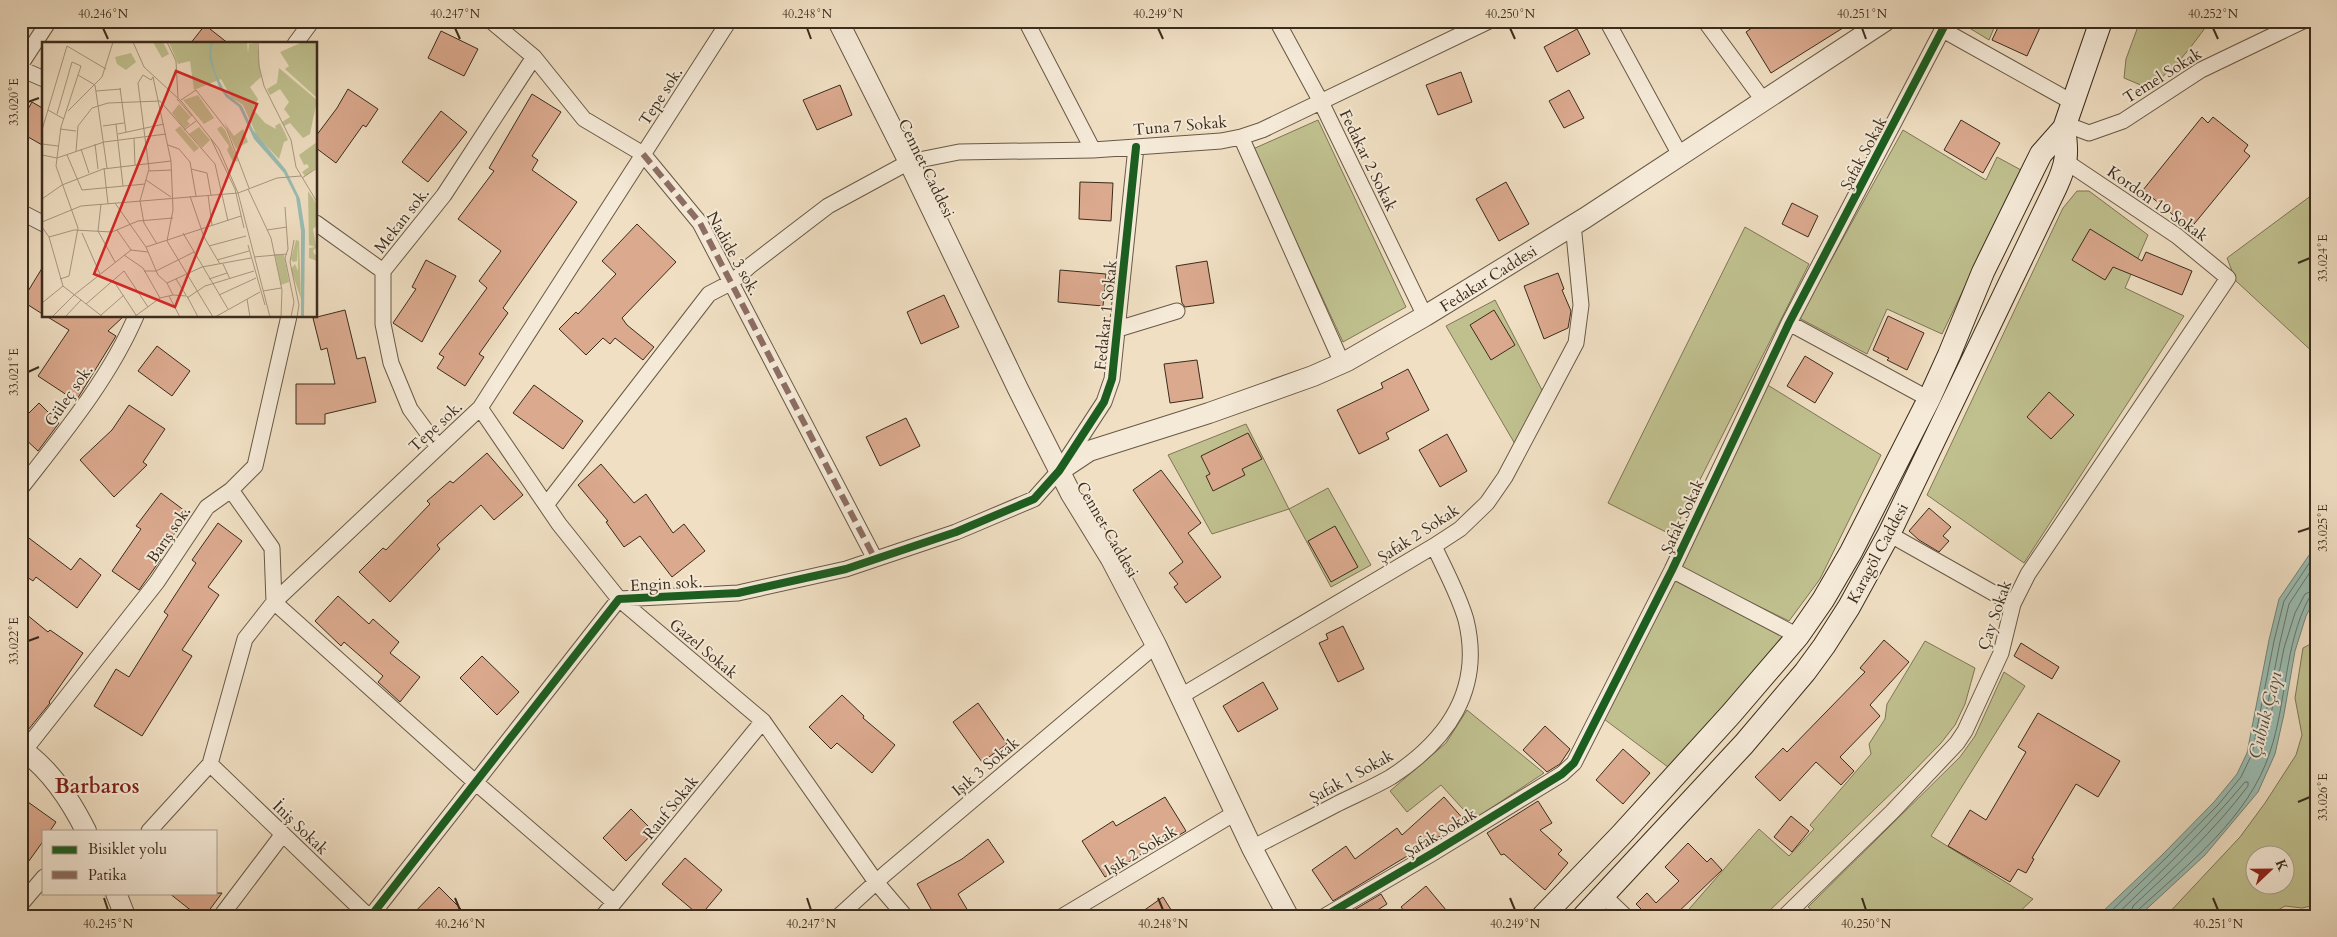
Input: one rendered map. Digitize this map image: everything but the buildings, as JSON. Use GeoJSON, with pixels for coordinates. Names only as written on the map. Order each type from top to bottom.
{"type":"FeatureCollection","features":[{"type":"Feature","properties":{"kind":"main road"},"geometry":{"type":"LineString","coordinates":[[1543,916],[1601,857],[1731,714],[1798,636],[1823,600],[1851,552],[1929,399],[1949,356],[1983,272],[2041,154],[2064,126],[2101,21]]}},
{"type":"Feature","properties":{"kind":"main road","name":"Karagöl Caddesi"},"geometry":{"type":"LineString","coordinates":[[1584,916],[1744,744],[1805,672],[1849,607],[1889,534],[1998,312],[2056,187],[2066,162],[2067,152],[2064,126]]}},
{"type":"Feature","properties":{"kind":"street"},"geometry":{"type":"LineString","coordinates":[[21,64],[49,21]]}},
{"type":"Feature","properties":{"kind":"street"},"geometry":{"type":"LineString","coordinates":[[296,42],[312,21]]}},
{"type":"Feature","properties":{"kind":"street","name":"Nadide 3 sok."},"geometry":{"type":"LineString","coordinates":[[491,21],[534,58],[584,119],[643,154],[700,223],[874,559]]}},
{"type":"Feature","properties":{"kind":"street","name":"Tepe sok."},"geometry":{"type":"LineString","coordinates":[[150,830],[210,764],[245,639],[274,602],[480,408],[729,21]]}},
{"type":"Feature","properties":{"kind":"street","name":"Cennet Caddesi"},"geometry":{"type":"LineString","coordinates":[[838,21],[909,162],[1059,471],[1071,494],[1112,559],[1181,696],[1252,848],[1288,916]]}},
{"type":"Feature","properties":{"kind":"street"},"geometry":{"type":"LineString","coordinates":[[1026,21],[1093,150]]}},
{"type":"Feature","properties":{"kind":"street","name":"Fedakar 2 Sokak"},"geometry":{"type":"LineString","coordinates":[[1277,21],[1321,102],[1425,316]]}},
{"type":"Feature","properties":{"kind":"street","name":"Tuna 7 Sokak"},"geometry":{"type":"LineString","coordinates":[[546,505],[709,294],[732,282],[751,265],[828,206],[909,162],[959,152],[1093,150],[1221,141],[1241,137],[1321,102],[1489,21]]}},
{"type":"Feature","properties":{"kind":"street"},"geometry":{"type":"LineString","coordinates":[[1607,21],[1680,155]]}},
{"type":"Feature","properties":{"kind":"street"},"geometry":{"type":"LineString","coordinates":[[1705,21],[1763,100]]}},
{"type":"Feature","properties":{"kind":"street","name":"Fedakar Caddesi"},"geometry":{"type":"LineString","coordinates":[[1059,471],[1089,451],[1209,413],[1313,376],[1342,363],[1425,316],[1573,224],[1885,21]]}},
{"type":"Feature","properties":{"kind":"street","name":"Temel Sokak"},"geometry":{"type":"LineString","coordinates":[[2064,126],[2089,133],[2123,121],[2201,70],[2304,21]]}},
{"type":"Feature","properties":{"kind":"street"},"geometry":{"type":"LineString","coordinates":[[1945,26],[2072,102]]}},
{"type":"Feature","properties":{"kind":"street","name":"Şafak Sokak"},"geometry":{"type":"LineString","coordinates":[[1325,916],[1562,774],[1574,763],[1672,570],[1789,323],[1945,26]]}},
{"type":"Feature","properties":{"kind":"street","name":"Mekan sok."},"geometry":{"type":"LineString","coordinates":[[438,447],[410,409],[391,362],[384,324],[383,271],[444,194],[534,58]]}},
{"type":"Feature","properties":{"kind":"street"},"geometry":{"type":"LineString","coordinates":[[21,69],[42,78]]}},
{"type":"Feature","properties":{"kind":"street"},"geometry":{"type":"LineString","coordinates":[[1241,137],[1342,363]]}},
{"type":"Feature","properties":{"kind":"street","name":"Fedakar 1 Sokak"},"geometry":{"type":"LineString","coordinates":[[1059,471],[1104,402],[1112,379],[1136,147]]}},
{"type":"Feature","properties":{"kind":"street","name":"Kordon 19 Sokak"},"geometry":{"type":"LineString","coordinates":[[2066,162],[2177,236],[2228,278]]}},
{"type":"Feature","properties":{"kind":"street"},"geometry":{"type":"LineString","coordinates":[[21,212],[42,223]]}},
{"type":"Feature","properties":{"kind":"street"},"geometry":{"type":"LineString","coordinates":[[318,224],[383,271]]}},
{"type":"Feature","properties":{"kind":"street","name":"Şafak 2 Sokak"},"geometry":{"type":"LineString","coordinates":[[1181,696],[1434,546],[1466,524],[1488,503],[1505,477],[1576,343],[1581,305],[1573,224]]}},
{"type":"Feature","properties":{"kind":"street","name":"Çay Sokak"},"geometry":{"type":"LineString","coordinates":[[1785,916],[1892,812],[1957,743],[1965,731],[2000,654],[2013,604],[2028,574],[2228,278]]}},
{"type":"Feature","properties":{"kind":"street"},"geometry":{"type":"LineString","coordinates":[[1118,329],[1177,311]]}},
{"type":"Feature","properties":{"kind":"street","name":"Güleç sok."},"geometry":{"type":"LineString","coordinates":[[21,488],[75,419],[124,343],[135,318]]}},
{"type":"Feature","properties":{"kind":"street","name":"Barış sok."},"geometry":{"type":"LineString","coordinates":[[23,750],[157,582],[207,507],[231,490],[255,466],[289,318]]}},
{"type":"Feature","properties":{"kind":"street"},"geometry":{"type":"LineString","coordinates":[[1789,323],[1929,399]]}},
{"type":"Feature","properties":{"kind":"street","name":"Gazel Sokak"},"geometry":{"type":"LineString","coordinates":[[480,408],[559,524],[619,599],[763,721],[876,882],[905,916]]}},
{"type":"Feature","properties":{"kind":"street","name":"Engin sok."},"geometry":{"type":"LineString","coordinates":[[370,916],[619,599],[738,593],[846,569],[956,532],[1034,499],[1059,471]]}},
{"type":"Feature","properties":{"kind":"street"},"geometry":{"type":"LineString","coordinates":[[231,490],[272,548],[274,602],[614,902]]}},
{"type":"Feature","properties":{"kind":"street"},"geometry":{"type":"LineString","coordinates":[[1889,534],[2013,604]]}},
{"type":"Feature","properties":{"kind":"street","name":"Şafak 1 Sokak"},"geometry":{"type":"LineString","coordinates":[[1252,848],[1390,777],[1412,762],[1452,720],[1464,693],[1469,670],[1469,642],[1466,619],[1434,546]]}},
{"type":"Feature","properties":{"kind":"street"},"geometry":{"type":"LineString","coordinates":[[1672,570],[1798,636]]}},
{"type":"Feature","properties":{"kind":"street","name":"Işık 3 Sokak"},"geometry":{"type":"LineString","coordinates":[[839,916],[876,882],[1156,645]]}},
{"type":"Feature","properties":{"kind":"street","name":"Rauf Sokak"},"geometry":{"type":"LineString","coordinates":[[603,916],[763,721]]}},
{"type":"Feature","properties":{"kind":"street"},"geometry":{"type":"LineString","coordinates":[[23,750],[41,766],[60,788],[84,830]]}},
{"type":"Feature","properties":{"kind":"street","name":"İniş Sokak"},"geometry":{"type":"LineString","coordinates":[[210,764],[370,916]]}},
{"type":"Feature","properties":{"kind":"street","name":"Işık 2 Sokak"},"geometry":{"type":"LineString","coordinates":[[1063,916],[1235,813]]}},
{"type":"Feature","properties":{"kind":"street"},"geometry":{"type":"LineString","coordinates":[[220,916],[283,834]]}},
{"type":"Feature","properties":{"kind":"street"},"geometry":{"type":"LineString","coordinates":[[21,904],[42,879]]}},
{"type":"Feature","properties":{"kind":"street"},"geometry":{"type":"LineString","coordinates":[[116,894],[125,916]]}},
{"type":"Feature","properties":{"kind":"street"},"geometry":{"type":"LineString","coordinates":[[1604,896],[1625,916]]}},
{"type":"Feature","properties":{"kind":"green space"},"geometry":{"type":"Polygon","coordinates":[[[1958,21],[1997,21],[1989,40],[1958,21]]]}},
{"type":"Feature","properties":{"kind":"green space"},"geometry":{"type":"Polygon","coordinates":[[[2140,21],[2210,21],[2171,69],[2161,78],[2143,86],[2124,78],[2126,59],[2140,21]]]}},
{"type":"Feature","properties":{"kind":"green space"},"geometry":{"type":"Polygon","coordinates":[[[1318,120],[1406,307],[1343,342],[1253,149],[1318,120]]]}},
{"type":"Feature","properties":{"kind":"green space"},"geometry":{"type":"Polygon","coordinates":[[[1903,130],[1986,180],[1997,157],[2021,170],[1942,334],[1887,309],[1867,354],[1799,318],[1903,130]]]}},
{"type":"Feature","properties":{"kind":"green space"},"geometry":{"type":"Polygon","coordinates":[[[2077,191],[2089,191],[2148,235],[2125,288],[2184,316],[2024,563],[1927,495],[2063,208],[2077,191]]]}},
{"type":"Feature","properties":{"kind":"green space"},"geometry":{"type":"Polygon","coordinates":[[[2316,192],[2316,355],[2236,281],[2227,258],[2316,192]]]}},
{"type":"Feature","properties":{"kind":"green space"},"geometry":{"type":"Polygon","coordinates":[[[1745,227],[1809,264],[1672,535],[1608,503],[1745,227]]]}},
{"type":"Feature","properties":{"kind":"green space"},"geometry":{"type":"Polygon","coordinates":[[[1495,300],[1543,392],[1515,444],[1446,326],[1495,300]]]}},
{"type":"Feature","properties":{"kind":"green space"},"geometry":{"type":"Polygon","coordinates":[[[1766,384],[1881,455],[1820,579],[1789,621],[1679,567],[1766,384]]]}},
{"type":"Feature","properties":{"kind":"green space"},"geometry":{"type":"Polygon","coordinates":[[[1246,424],[1289,509],[1212,534],[1168,455],[1246,424]]]}},
{"type":"Feature","properties":{"kind":"green space"},"geometry":{"type":"Polygon","coordinates":[[[1328,488],[1371,565],[1331,587],[1289,509],[1328,488]]]}},
{"type":"Feature","properties":{"kind":"green space"},"geometry":{"type":"Polygon","coordinates":[[[1675,581],[1785,637],[1668,767],[1604,719],[1675,581]]]}},
{"type":"Feature","properties":{"kind":"green space"},"geometry":{"type":"Polygon","coordinates":[[[1925,641],[1975,668],[1965,704],[1955,725],[1941,743],[1764,916],[1683,916],[1759,829],[1789,856],[1814,829],[1810,825],[1871,754],[1869,744],[1885,719],[1887,704],[1925,641]]]}},
{"type":"Feature","properties":{"kind":"green space"},"geometry":{"type":"Polygon","coordinates":[[[2316,641],[2316,905],[2302,908],[2285,906],[2268,916],[2166,916],[2240,837],[2296,755],[2302,735],[2295,698],[2303,648],[2316,641]]]}},
{"type":"Feature","properties":{"kind":"green space"},"geometry":{"type":"Polygon","coordinates":[[[2004,672],[2025,686],[1931,836],[2033,899],[2015,916],[1819,916],[1808,907],[1960,757],[1975,736],[2004,672]]]}},
{"type":"Feature","properties":{"kind":"green space"},"geometry":{"type":"Polygon","coordinates":[[[1467,710],[1544,773],[1473,820],[1441,785],[1407,812],[1390,791],[1446,743],[1467,710]]]}},
{"type":"Feature","properties":{"kind":"water","name":"Çubuk Çayı"},"geometry":{"type":"Polygon","coordinates":[[[2316,545],[2316,597],[2306,616],[2295,651],[2275,754],[2258,792],[2205,855],[2139,916],[2098,916],[2214,802],[2237,774],[2247,753],[2279,599],[2316,545]]]}},
{"type":"Feature","properties":{"kind":"marked path"},"geometry":{"type":"LineString","coordinates":[[643,154],[700,223],[875,559]]}},
{"type":"Feature","properties":{"kind":"cycle path"},"geometry":{"type":"LineString","coordinates":[[1325,916],[1562,774],[1574,763],[1672,570],[1789,323],[1947,21]]}},
{"type":"Feature","properties":{"kind":"cycle path"},"geometry":{"type":"LineString","coordinates":[[371,916],[619,599],[738,593],[846,569],[956,532],[1034,499],[1059,471],[1104,402],[1112,379],[1136,147]]}},
{"type":"Feature","properties":{"kind":"district","name":"Barbaros"},"geometry":{"type":"Point","coordinates":[97,786]}}]}
